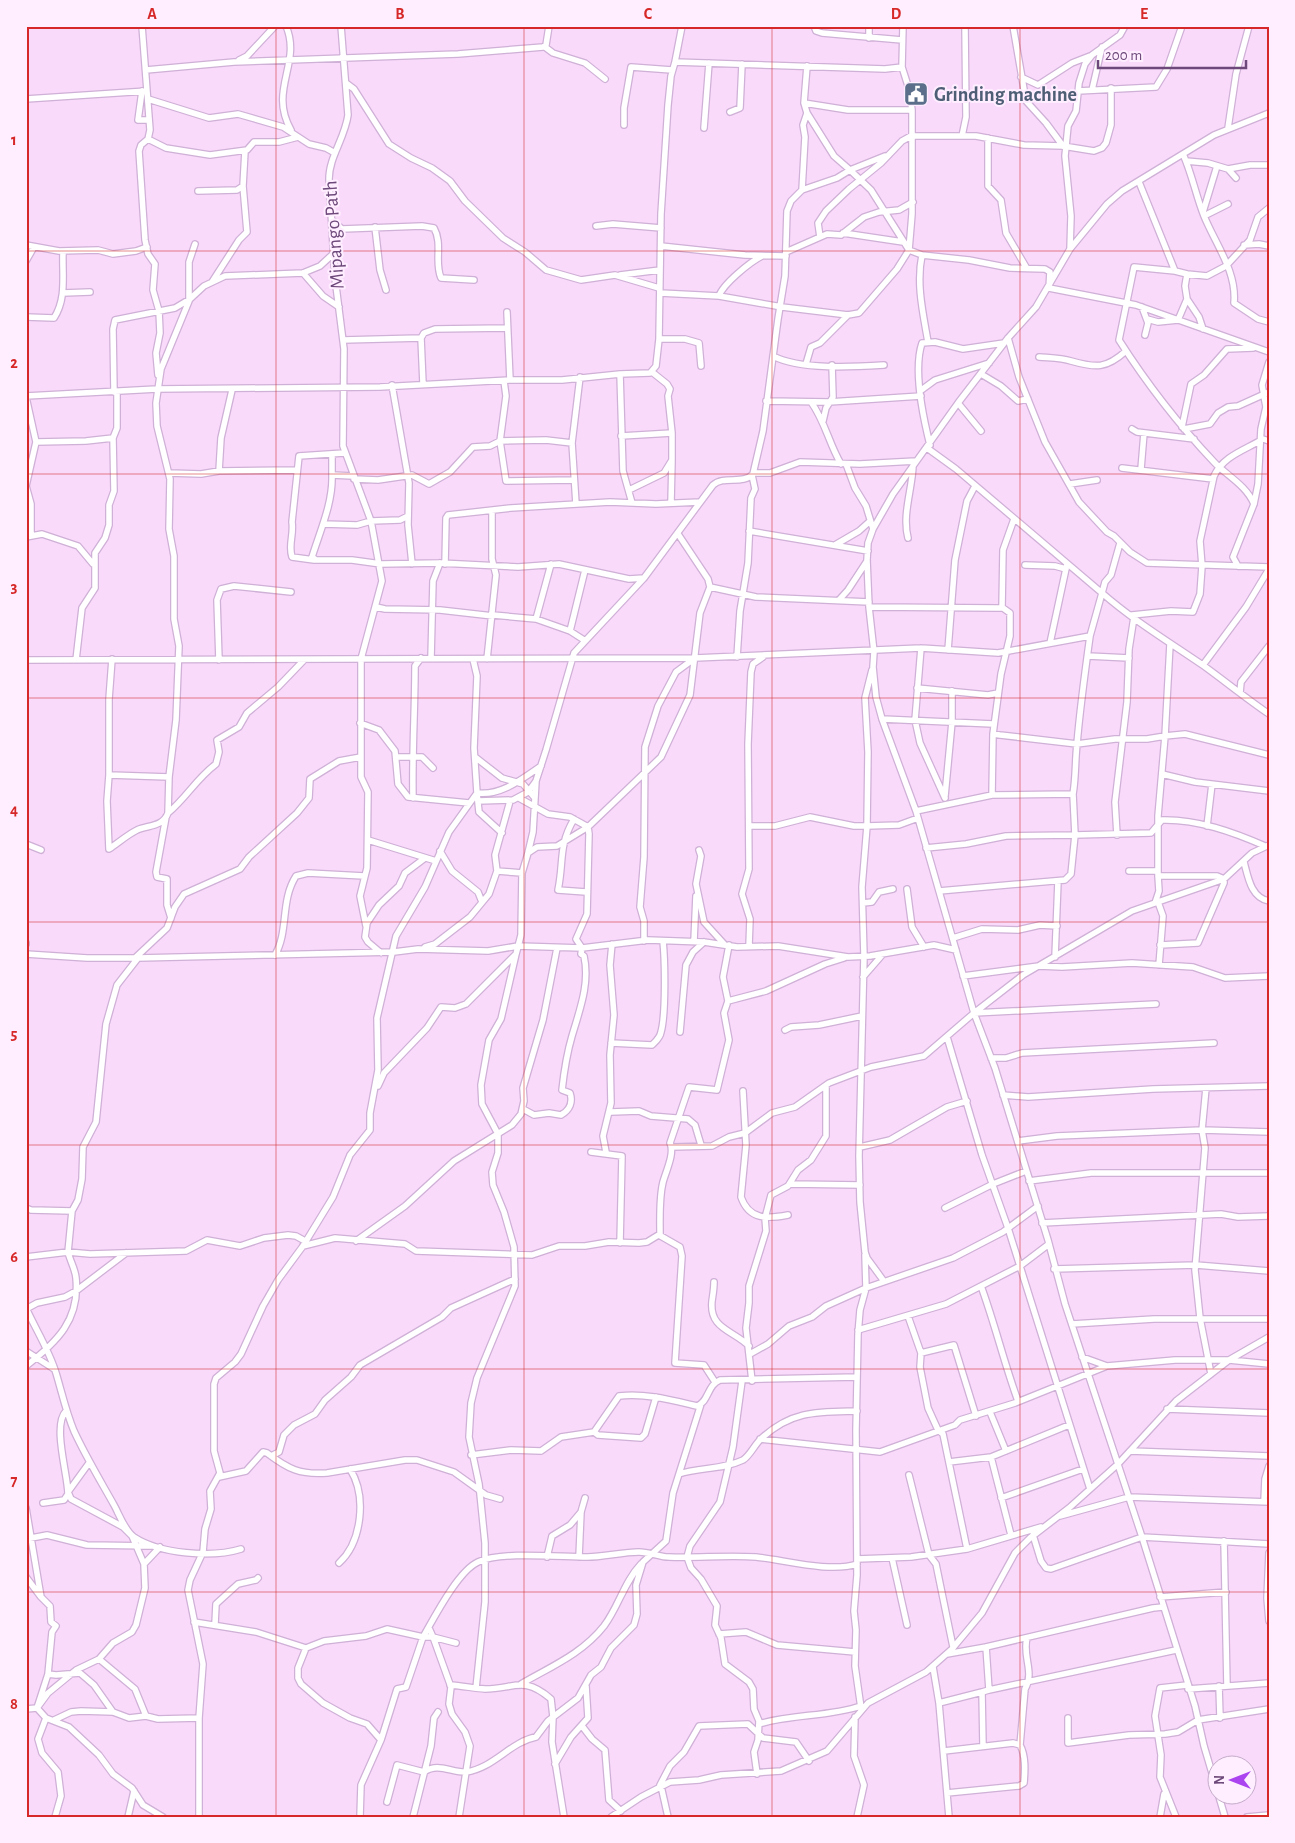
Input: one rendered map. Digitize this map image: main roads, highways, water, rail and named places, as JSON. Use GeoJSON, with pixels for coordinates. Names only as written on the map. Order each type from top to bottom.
{"type":"FeatureCollection","features":[{"type":"Feature","properties":{"kind":"place","name":"Grinding machine"},"geometry":{"type":"Point","coordinates":[916,94]}}]}
